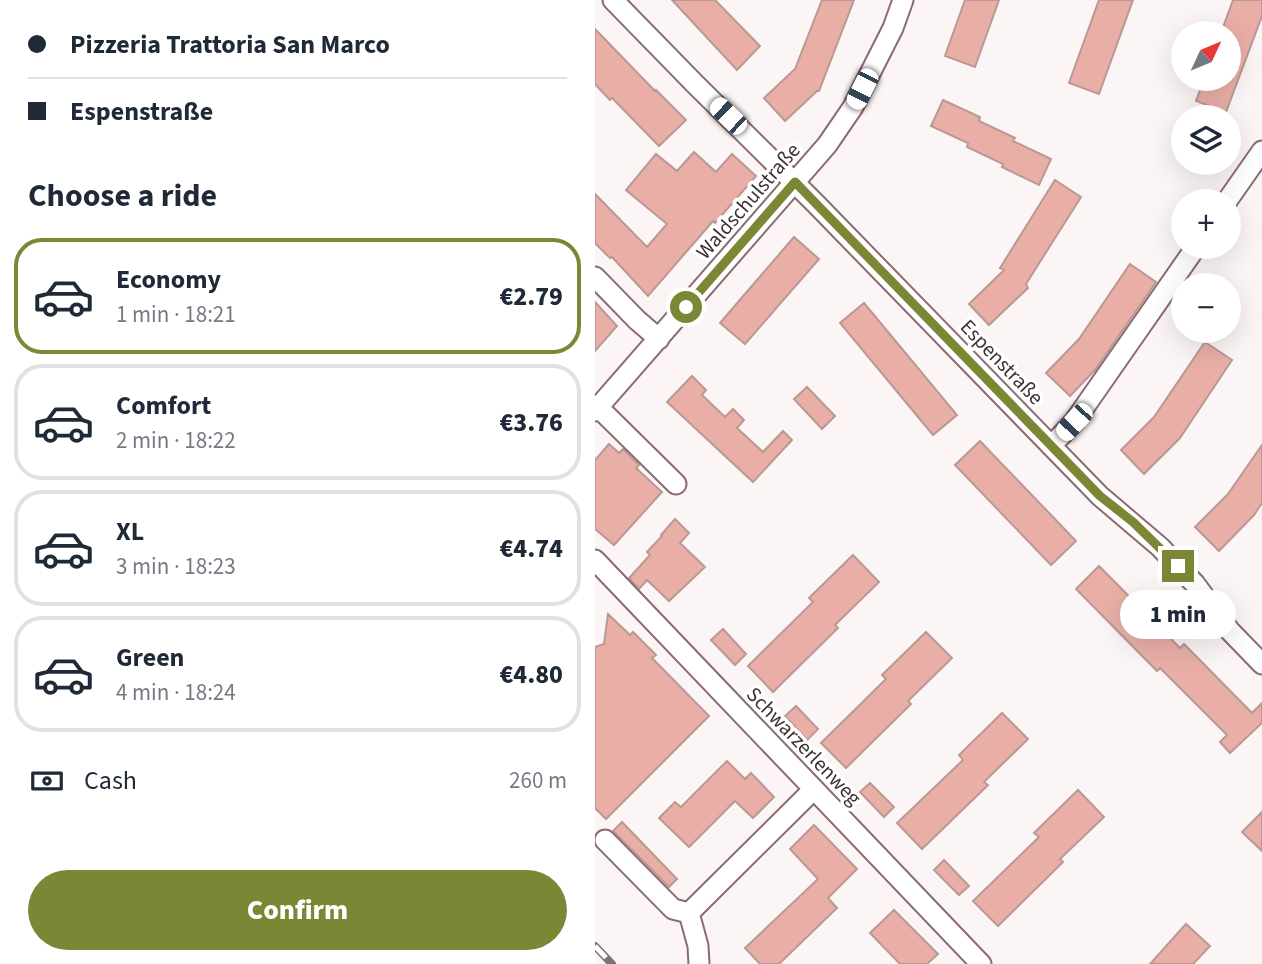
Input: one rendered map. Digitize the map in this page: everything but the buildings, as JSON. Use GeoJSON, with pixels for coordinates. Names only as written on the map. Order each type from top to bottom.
{"type":"FeatureCollection","features":[{"type":"Feature","properties":{"kind":"street","name":"Espenstraße"},"geometry":{"type":"LineString","coordinates":[[613,0],[795,182],[1100,496],[1160,548],[1195,584],[1230,631],[1262,664]]}},
{"type":"Feature","properties":{"kind":"street","name":"Waldschulstraße"},"geometry":{"type":"LineString","coordinates":[[597,409],[827,145],[853,107],[903,0]]}},
{"type":"Feature","properties":{"kind":"street"},"geometry":{"type":"LineString","coordinates":[[1235,189],[1262,151]]}},
{"type":"Feature","properties":{"kind":"street"},"geometry":{"type":"LineString","coordinates":[[1051,446],[1074,422],[1188,259]]}},
{"type":"Feature","properties":{"kind":"street"},"geometry":{"type":"LineString","coordinates":[[595,277],[659,339]]}},
{"type":"Feature","properties":{"kind":"street"},"geometry":{"type":"LineString","coordinates":[[597,409],[676,484]]}},
{"type":"Feature","properties":{"kind":"street","name":"Schwarzerlenweg"},"geometry":{"type":"LineString","coordinates":[[595,560],[981,964]]}},
{"type":"Feature","properties":{"kind":"street"},"geometry":{"type":"LineString","coordinates":[[688,913],[814,789]]}},
{"type":"Feature","properties":{"kind":"street"},"geometry":{"type":"LineString","coordinates":[[605,839],[673,909],[688,913]]}},
{"type":"Feature","properties":{"kind":"street"},"geometry":{"type":"LineString","coordinates":[[688,913],[698,946],[699,964]]}},
{"type":"Feature","properties":{"kind":"railway"},"geometry":{"type":"LineString","coordinates":[[595,946],[612,964]]}},
{"type":"Feature","properties":{"kind":"route"},"geometry":{"type":"LineString","coordinates":[[686,307],[795,182],[1100,496],[1133,522],[1178,566]]}}]}
